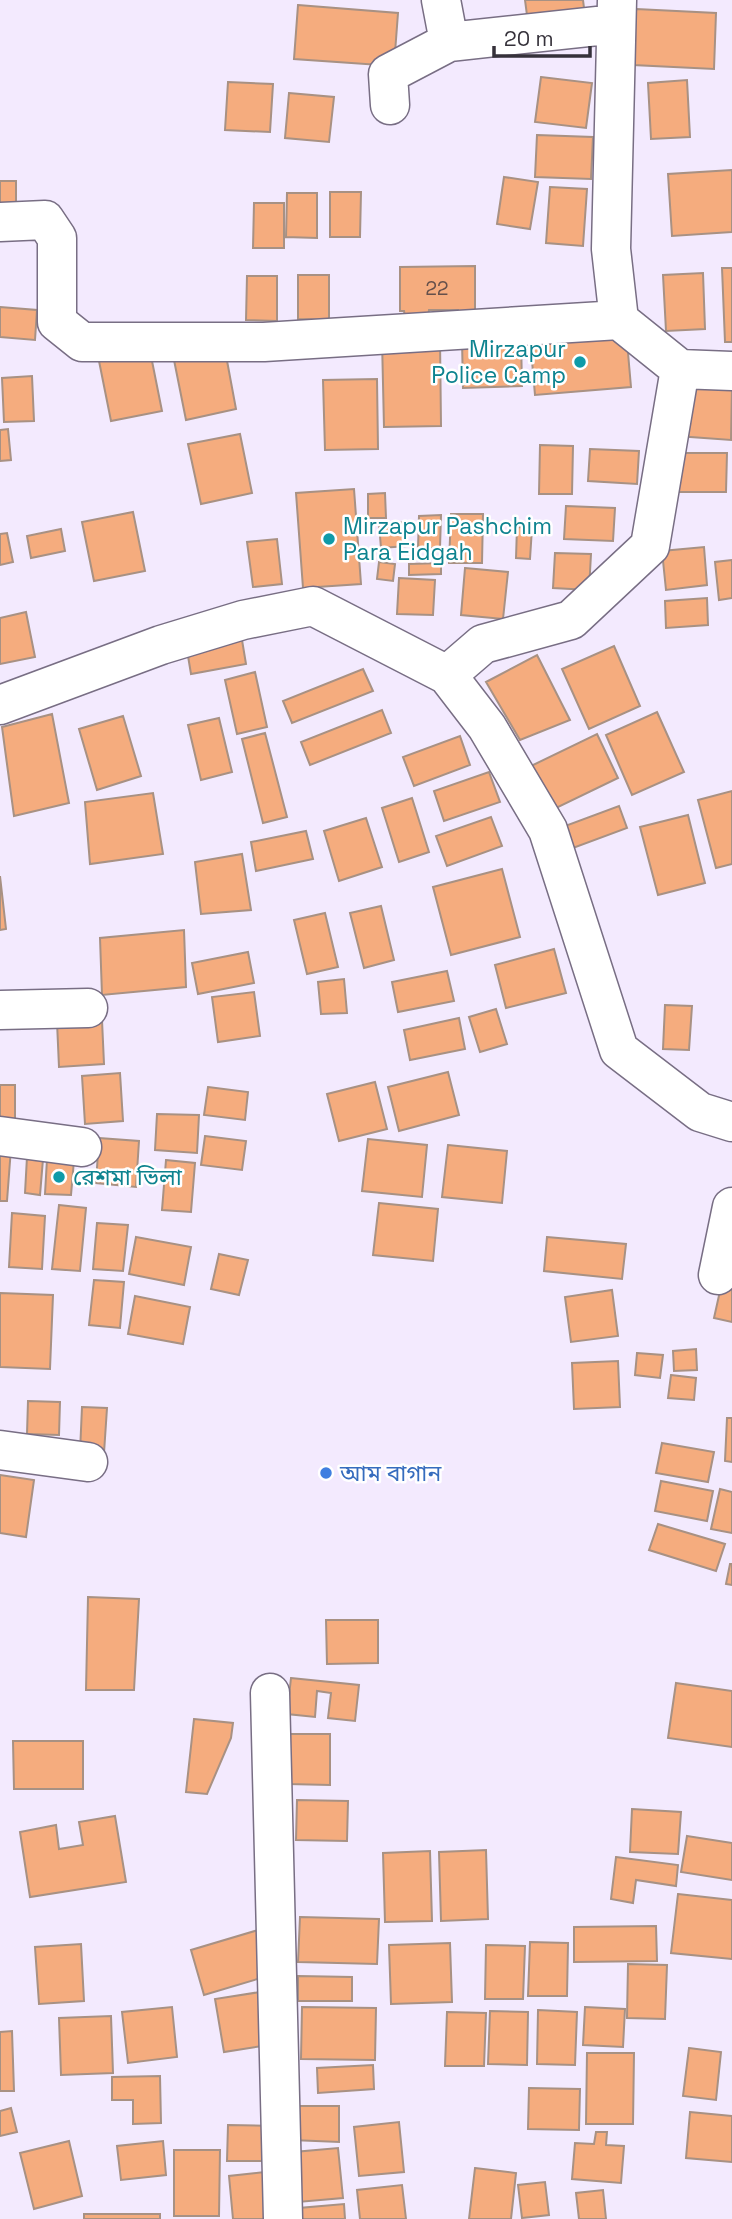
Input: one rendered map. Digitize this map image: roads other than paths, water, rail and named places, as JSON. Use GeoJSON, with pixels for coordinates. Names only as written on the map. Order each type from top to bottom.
{"type":"FeatureCollection","features":[{"type":"Feature","properties":{"kind":"street"},"geometry":{"type":"LineString","coordinates":[[440,0],[449,42]]}},
{"type":"Feature","properties":{"kind":"street"},"geometry":{"type":"LineString","coordinates":[[390,104],[388,74],[449,42],[617,12],[611,249],[619,320]]}},
{"type":"Feature","properties":{"kind":"street"},"geometry":{"type":"LineString","coordinates":[[0,222],[45,220],[57,238],[57,322],[82,342],[264,342],[439,321],[619,320],[680,369],[732,371]]}},
{"type":"Feature","properties":{"kind":"street"},"geometry":{"type":"LineString","coordinates":[[447,675],[483,644],[571,620],[650,545],[680,369]]}},
{"type":"Feature","properties":{"kind":"street"},"geometry":{"type":"LineString","coordinates":[[0,705],[162,645],[243,620],[313,606],[447,675],[487,727],[548,830],[620,1050],[700,1112],[732,1122]]}},
{"type":"Feature","properties":{"kind":"street"},"geometry":{"type":"LineString","coordinates":[[0,1010],[88,1008]]}},
{"type":"Feature","properties":{"kind":"street"},"geometry":{"type":"LineString","coordinates":[[0,1136],[82,1147]]}},
{"type":"Feature","properties":{"kind":"street"},"geometry":{"type":"LineString","coordinates":[[718,1275],[732,1207]]}},
{"type":"Feature","properties":{"kind":"street"},"geometry":{"type":"LineString","coordinates":[[0,1450],[88,1462]]}},
{"type":"Feature","properties":{"kind":"street"},"geometry":{"type":"LineString","coordinates":[[271,1693],[283,2219]]}},
{"type":"Feature","properties":{"kind":"place","name":"Mirzapur Police Camp"},"geometry":{"type":"Point","coordinates":[580,362]}},
{"type":"Feature","properties":{"kind":"place","name":"Mirzapur Pashchim Para Eidgah"},"geometry":{"type":"Point","coordinates":[329,539]}},
{"type":"Feature","properties":{"kind":"place","name":"রেশমা ভিলা"},"geometry":{"type":"Point","coordinates":[59,1177]}},
{"type":"Feature","properties":{"kind":"place","name":"আম বাগান"},"geometry":{"type":"Point","coordinates":[326,1473]}}]}
